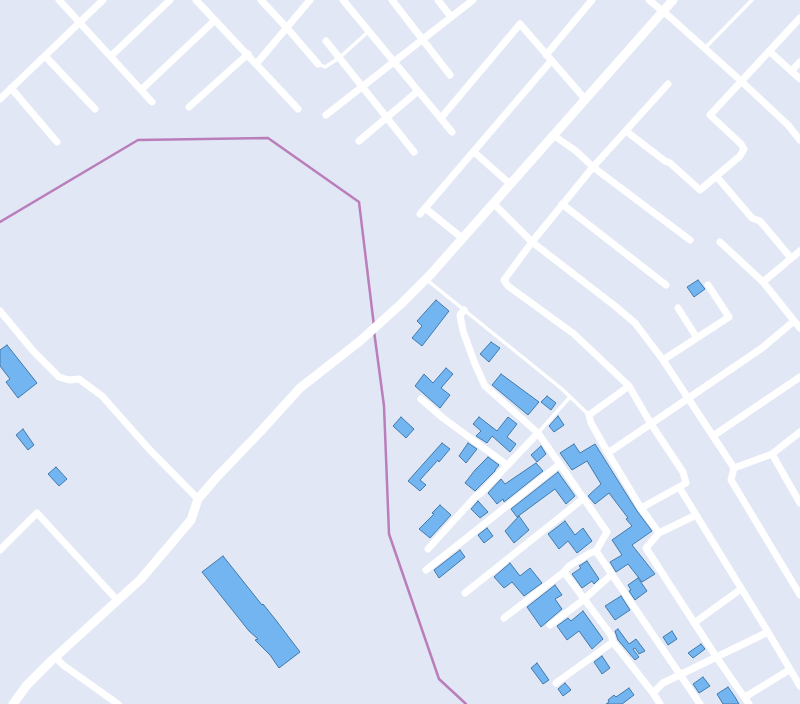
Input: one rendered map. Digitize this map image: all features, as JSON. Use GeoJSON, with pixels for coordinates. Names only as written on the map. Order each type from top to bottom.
{"type":"FeatureCollection","features":[{"type":"Feature","properties":{"kind":"street"},"geometry":{"type":"LineString","coordinates":[[59,0],[152,102]]}},
{"type":"Feature","properties":{"kind":"street"},"geometry":{"type":"LineString","coordinates":[[0,99],[103,0]]}},
{"type":"Feature","properties":{"kind":"street"},"geometry":{"type":"LineString","coordinates":[[111,56],[170,0]]}},
{"type":"Feature","properties":{"kind":"street"},"geometry":{"type":"LineString","coordinates":[[196,0],[298,108]]}},
{"type":"Feature","properties":{"kind":"street"},"geometry":{"type":"LineString","coordinates":[[261,0],[318,64]]}},
{"type":"Feature","properties":{"kind":"street"},"geometry":{"type":"LineString","coordinates":[[257,64],[310,0]]}},
{"type":"Feature","properties":{"kind":"street"},"geometry":{"type":"LineString","coordinates":[[343,0],[452,132]]}},
{"type":"Feature","properties":{"kind":"street"},"geometry":{"type":"LineString","coordinates":[[392,0],[450,75]]}},
{"type":"Feature","properties":{"kind":"street"},"geometry":{"type":"LineString","coordinates":[[438,0],[451,17]]}},
{"type":"Feature","properties":{"kind":"street"},"geometry":{"type":"LineString","coordinates":[[326,115],[472,0]]}},
{"type":"Feature","properties":{"kind":"street"},"geometry":{"type":"LineString","coordinates":[[546,54],[592,0]]}},
{"type":"Feature","properties":{"kind":"street"},"geometry":{"type":"LineString","coordinates":[[648,0],[741,81],[788,125],[800,140]]}},
{"type":"Feature","properties":{"kind":"street"},"geometry":{"type":"LineString","coordinates":[[13,704],[27,685],[57,655],[141,579],[191,520],[198,499],[300,388],[379,324],[426,279],[673,0]]}},
{"type":"Feature","properties":{"kind":"street"},"geometry":{"type":"LineString","coordinates":[[626,131],[665,162],[670,163],[700,190],[740,156],[744,149],[741,144],[710,115],[800,18]]}},
{"type":"Feature","properties":{"kind":"street"},"geometry":{"type":"LineString","coordinates":[[142,90],[215,20]]}},
{"type":"Feature","properties":{"kind":"street"},"geometry":{"type":"LineString","coordinates":[[440,118],[520,24],[584,99]]}},
{"type":"Feature","properties":{"kind":"street"},"geometry":{"type":"LineString","coordinates":[[326,41],[414,152]]}},
{"type":"Feature","properties":{"kind":"street"},"geometry":{"type":"LineString","coordinates":[[768,51],[800,79]]}},
{"type":"Feature","properties":{"kind":"street"},"geometry":{"type":"LineString","coordinates":[[189,107],[248,54]]}},
{"type":"Feature","properties":{"kind":"street"},"geometry":{"type":"LineString","coordinates":[[45,56],[95,109]]}},
{"type":"Feature","properties":{"kind":"street"},"geometry":{"type":"LineString","coordinates":[[462,238],[423,211],[551,61]]}},
{"type":"Feature","properties":{"kind":"street"},"geometry":{"type":"LineString","coordinates":[[791,71],[800,62]]}},
{"type":"Feature","properties":{"kind":"street"},"geometry":{"type":"LineString","coordinates":[[641,508],[686,483],[683,472],[651,424],[629,386],[574,334],[508,286],[504,280],[562,204],[593,167],[668,84]]}},
{"type":"Feature","properties":{"kind":"street"},"geometry":{"type":"LineString","coordinates":[[11,88],[57,142]]}},
{"type":"Feature","properties":{"kind":"street"},"geometry":{"type":"LineString","coordinates":[[359,141],[418,91]]}},
{"type":"Feature","properties":{"kind":"street"},"geometry":{"type":"LineString","coordinates":[[553,134],[576,151],[593,167],[690,240]]}},
{"type":"Feature","properties":{"kind":"street"},"geometry":{"type":"LineString","coordinates":[[474,152],[510,184]]}},
{"type":"Feature","properties":{"kind":"street"},"geometry":{"type":"LineString","coordinates":[[717,177],[752,218],[760,221],[791,258]]}},
{"type":"Feature","properties":{"kind":"street"},"geometry":{"type":"LineString","coordinates":[[493,203],[532,242],[635,323],[689,398],[734,468],[731,480],[800,594]]}},
{"type":"Feature","properties":{"kind":"street"},"geometry":{"type":"LineString","coordinates":[[562,204],[666,285]]}},
{"type":"Feature","properties":{"kind":"street"},"geometry":{"type":"LineString","coordinates":[[720,242],[763,282],[800,328]]}},
{"type":"Feature","properties":{"kind":"street"},"geometry":{"type":"LineString","coordinates":[[763,282],[800,251]]}},
{"type":"Feature","properties":{"kind":"street"},"geometry":{"type":"LineString","coordinates":[[663,360],[729,317],[708,285]]}},
{"type":"Feature","properties":{"kind":"street"},"geometry":{"type":"LineString","coordinates":[[678,308],[697,338]]}},
{"type":"Feature","properties":{"kind":"street"},"geometry":{"type":"LineString","coordinates":[[464,310],[460,314],[462,331],[485,386],[538,433],[607,532],[596,551],[569,566],[564,572],[504,618]]}},
{"type":"Feature","properties":{"kind":"street"},"geometry":{"type":"LineString","coordinates":[[0,311],[34,352],[59,377],[69,380],[80,379],[102,396],[149,449],[198,499]]}},
{"type":"Feature","properties":{"kind":"street"},"geometry":{"type":"LineString","coordinates":[[608,453],[762,348],[794,321]]}},
{"type":"Feature","properties":{"kind":"street"},"geometry":{"type":"LineString","coordinates":[[713,436],[800,377]]}},
{"type":"Feature","properties":{"kind":"street"},"geometry":{"type":"LineString","coordinates":[[629,386],[589,415],[591,423],[608,453],[641,508],[659,533]]}},
{"type":"Feature","properties":{"kind":"street"},"geometry":{"type":"LineString","coordinates":[[421,399],[443,418],[506,465]]}},
{"type":"Feature","properties":{"kind":"street"},"geometry":{"type":"LineString","coordinates":[[734,468],[772,454],[800,432]]}},
{"type":"Feature","properties":{"kind":"street"},"geometry":{"type":"LineString","coordinates":[[428,549],[475,497],[481,493],[538,433]]}},
{"type":"Feature","properties":{"kind":"street"},"geometry":{"type":"LineString","coordinates":[[772,454],[800,503]]}},
{"type":"Feature","properties":{"kind":"street"},"geometry":{"type":"LineString","coordinates":[[426,570],[560,464]]}},
{"type":"Feature","properties":{"kind":"street"},"geometry":{"type":"LineString","coordinates":[[678,487],[800,686]]}},
{"type":"Feature","properties":{"kind":"street"},"geometry":{"type":"LineString","coordinates":[[466,593],[584,498]]}},
{"type":"Feature","properties":{"kind":"street"},"geometry":{"type":"LineString","coordinates":[[0,550],[38,514],[118,601]]}},
{"type":"Feature","properties":{"kind":"street"},"geometry":{"type":"LineString","coordinates":[[696,515],[659,533],[646,548],[694,623],[749,704]]}},
{"type":"Feature","properties":{"kind":"street"},"geometry":{"type":"LineString","coordinates":[[596,551],[700,704]]}},
{"type":"Feature","properties":{"kind":"street"},"geometry":{"type":"LineString","coordinates":[[564,572],[610,635],[613,642],[660,704]]}},
{"type":"Feature","properties":{"kind":"street"},"geometry":{"type":"LineString","coordinates":[[550,625],[612,574]]}},
{"type":"Feature","properties":{"kind":"street"},"geometry":{"type":"LineString","coordinates":[[694,623],[741,589]]}},
{"type":"Feature","properties":{"kind":"street"},"geometry":{"type":"LineString","coordinates":[[653,693],[663,683],[768,632]]}},
{"type":"Feature","properties":{"kind":"street"},"geometry":{"type":"LineString","coordinates":[[556,683],[613,642]]}},
{"type":"Feature","properties":{"kind":"street"},"geometry":{"type":"LineString","coordinates":[[57,655],[63,665],[118,704]]}},
{"type":"Feature","properties":{"kind":"street"},"geometry":{"type":"LineString","coordinates":[[745,697],[790,670]]}},
{"type":"Feature","properties":{"kind":"lane"},"geometry":{"type":"LineString","coordinates":[[704,48],[752,0]]}},
{"type":"Feature","properties":{"kind":"lane"},"geometry":{"type":"LineString","coordinates":[[318,64],[325,67],[339,58],[369,31]]}},
{"type":"Feature","properties":{"kind":"lane"},"geometry":{"type":"LineString","coordinates":[[426,279],[562,389],[589,415]]}},
{"type":"Feature","properties":{"kind":"lane"},"geometry":{"type":"LineString","coordinates":[[538,433],[570,397]]}},
{"type":"Feature","properties":{"kind":"building"},"geometry":{"type":"Polygon","coordinates":[[[698,280],[705,289],[694,297],[687,287],[698,280]]]}},
{"type":"Feature","properties":{"kind":"building"},"geometry":{"type":"Polygon","coordinates":[[[436,300],[449,311],[422,346],[412,338],[422,326],[417,321],[436,300]]]}},
{"type":"Feature","properties":{"kind":"building"},"geometry":{"type":"Polygon","coordinates":[[[491,342],[500,348],[489,362],[480,354],[491,342]]]}},
{"type":"Feature","properties":{"kind":"building"},"geometry":{"type":"Polygon","coordinates":[[[7,345],[37,383],[18,398],[6,382],[10,379],[0,366],[0,350],[7,345]]]}},
{"type":"Feature","properties":{"kind":"building"},"geometry":{"type":"Polygon","coordinates":[[[446,368],[453,374],[441,388],[450,395],[440,408],[415,386],[424,374],[433,383],[446,368]]]}},
{"type":"Feature","properties":{"kind":"building"},"geometry":{"type":"Polygon","coordinates":[[[501,374],[539,402],[528,415],[492,385],[501,374]]]}},
{"type":"Feature","properties":{"kind":"building"},"geometry":{"type":"Polygon","coordinates":[[[547,396],[556,403],[551,410],[541,402],[547,396]]]}},
{"type":"Feature","properties":{"kind":"building"},"geometry":{"type":"Polygon","coordinates":[[[558,416],[564,425],[554,432],[549,426],[558,416]]]}},
{"type":"Feature","properties":{"kind":"building"},"geometry":{"type":"Polygon","coordinates":[[[401,417],[414,429],[406,438],[393,426],[401,417]]]}},
{"type":"Feature","properties":{"kind":"building"},"geometry":{"type":"Polygon","coordinates":[[[479,417],[497,431],[508,417],[517,424],[507,437],[516,444],[510,452],[492,436],[487,443],[476,436],[481,431],[473,424],[479,417]]]}},
{"type":"Feature","properties":{"kind":"building"},"geometry":{"type":"Polygon","coordinates":[[[23,429],[34,445],[28,450],[16,435],[23,429]]]}},
{"type":"Feature","properties":{"kind":"building"},"geometry":{"type":"Polygon","coordinates":[[[442,443],[450,449],[420,480],[426,485],[420,491],[408,481],[442,443]]]}},
{"type":"Feature","properties":{"kind":"building"},"geometry":{"type":"Polygon","coordinates":[[[468,443],[477,449],[466,463],[459,456],[468,443]]]}},
{"type":"Feature","properties":{"kind":"building"},"geometry":{"type":"Polygon","coordinates":[[[574,444],[580,453],[595,444],[637,511],[652,531],[632,545],[655,574],[642,582],[628,564],[616,572],[610,562],[622,555],[612,540],[632,526],[626,519],[628,518],[609,493],[595,504],[588,496],[601,484],[587,461],[572,470],[560,453],[574,444]]]}},
{"type":"Feature","properties":{"kind":"building"},"geometry":{"type":"Polygon","coordinates":[[[541,446],[546,454],[537,462],[531,455],[541,446]]]}},
{"type":"Feature","properties":{"kind":"building"},"geometry":{"type":"Polygon","coordinates":[[[488,457],[499,465],[475,491],[465,483],[488,457]]]}},
{"type":"Feature","properties":{"kind":"building"},"geometry":{"type":"Polygon","coordinates":[[[536,463],[543,471],[504,502],[503,499],[497,504],[488,493],[501,479],[505,484],[536,463]]]}},
{"type":"Feature","properties":{"kind":"building"},"geometry":{"type":"Polygon","coordinates":[[[56,467],[67,479],[59,486],[48,474],[56,467]]]}},
{"type":"Feature","properties":{"kind":"building"},"geometry":{"type":"Polygon","coordinates":[[[558,472],[575,496],[566,504],[555,489],[517,517],[511,509],[558,472]]]}},
{"type":"Feature","properties":{"kind":"building"},"geometry":{"type":"Polygon","coordinates":[[[478,501],[488,512],[480,518],[471,509],[478,501]]]}},
{"type":"Feature","properties":{"kind":"building"},"geometry":{"type":"Polygon","coordinates":[[[440,505],[451,515],[430,538],[419,529],[434,514],[432,513],[440,505]]]}},
{"type":"Feature","properties":{"kind":"building"},"geometry":{"type":"Polygon","coordinates":[[[519,516],[529,530],[514,543],[505,531],[519,516]]]}},
{"type":"Feature","properties":{"kind":"building"},"geometry":{"type":"Polygon","coordinates":[[[565,521],[575,535],[583,528],[592,541],[577,553],[568,541],[559,549],[548,534],[565,521]]]}},
{"type":"Feature","properties":{"kind":"building"},"geometry":{"type":"Polygon","coordinates":[[[487,528],[493,536],[484,543],[478,535],[487,528]]]}},
{"type":"Feature","properties":{"kind":"building"},"geometry":{"type":"Polygon","coordinates":[[[460,550],[465,557],[439,578],[434,570],[460,550]]]}},
{"type":"Feature","properties":{"kind":"building"},"geometry":{"type":"Polygon","coordinates":[[[223,556],[300,652],[279,668],[270,655],[255,640],[258,639],[249,631],[202,572],[223,556]]]}},
{"type":"Feature","properties":{"kind":"building"},"geometry":{"type":"Polygon","coordinates":[[[587,561],[599,579],[594,584],[592,581],[582,588],[572,574],[581,568],[579,566],[587,561]]]}},
{"type":"Feature","properties":{"kind":"building"},"geometry":{"type":"Polygon","coordinates":[[[510,563],[520,576],[530,568],[542,583],[524,596],[512,582],[504,588],[494,577],[510,563]]]}},
{"type":"Feature","properties":{"kind":"building"},"geometry":{"type":"Polygon","coordinates":[[[638,578],[647,591],[635,600],[629,591],[631,590],[628,585],[638,578]]]}},
{"type":"Feature","properties":{"kind":"building"},"geometry":{"type":"Polygon","coordinates":[[[555,585],[562,595],[555,599],[562,609],[541,627],[527,607],[555,585]]]}},
{"type":"Feature","properties":{"kind":"building"},"geometry":{"type":"Polygon","coordinates":[[[621,596],[630,610],[615,620],[605,606],[621,596]]]}},
{"type":"Feature","properties":{"kind":"building"},"geometry":{"type":"Polygon","coordinates":[[[583,611],[603,639],[592,649],[579,631],[567,640],[557,626],[568,618],[571,621],[583,611]]]}},
{"type":"Feature","properties":{"kind":"building"},"geometry":{"type":"Polygon","coordinates":[[[618,629],[629,644],[636,639],[645,651],[639,654],[635,648],[633,649],[639,657],[635,660],[618,640],[615,631],[618,629]]]}},
{"type":"Feature","properties":{"kind":"building"},"geometry":{"type":"Polygon","coordinates":[[[672,631],[677,639],[668,645],[663,637],[672,631]]]}},
{"type":"Feature","properties":{"kind":"building"},"geometry":{"type":"Polygon","coordinates":[[[701,644],[705,649],[693,658],[688,653],[701,644]]]}},
{"type":"Feature","properties":{"kind":"building"},"geometry":{"type":"Polygon","coordinates":[[[602,656],[610,668],[602,674],[594,662],[602,656]]]}},
{"type":"Feature","properties":{"kind":"building"},"geometry":{"type":"Polygon","coordinates":[[[537,663],[549,680],[543,684],[531,668],[537,663]]]}},
{"type":"Feature","properties":{"kind":"building"},"geometry":{"type":"Polygon","coordinates":[[[703,677],[710,686],[699,693],[693,684],[703,677]]]}},
{"type":"Feature","properties":{"kind":"building"},"geometry":{"type":"Polygon","coordinates":[[[565,683],[571,690],[563,696],[558,689],[565,683]]]}},
{"type":"Feature","properties":{"kind":"building"},"geometry":{"type":"Polygon","coordinates":[[[728,687],[739,704],[723,704],[717,694],[728,687]]]}},
{"type":"Feature","properties":{"kind":"building"},"geometry":{"type":"Polygon","coordinates":[[[629,688],[634,695],[622,704],[606,704],[614,695],[616,697],[629,688]]]}},
{"type":"Feature","properties":{"kind":"waterway"},"geometry":{"type":"LineString","coordinates":[[0,222],[138,140],[268,138],[359,202],[374,326]]}},
{"type":"Feature","properties":{"kind":"waterway"},"geometry":{"type":"LineString","coordinates":[[374,331],[384,406],[389,534],[439,679],[466,704]]}}]}
